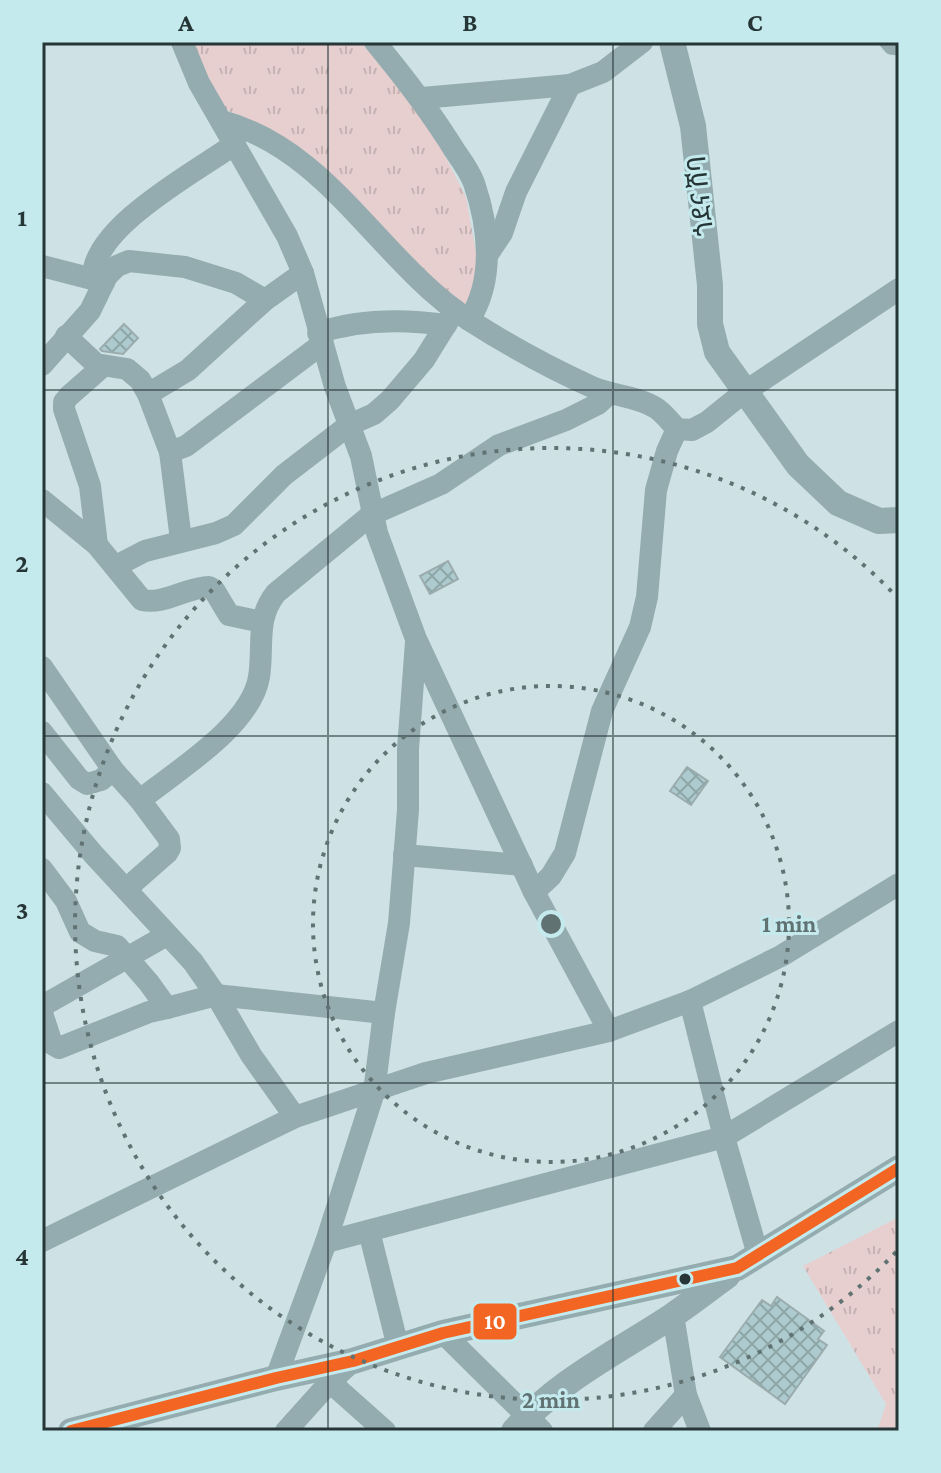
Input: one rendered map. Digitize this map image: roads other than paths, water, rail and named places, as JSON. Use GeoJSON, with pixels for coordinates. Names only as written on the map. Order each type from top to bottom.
{"type":"FeatureCollection","features":[{"type":"Feature","properties":{"kind":"street"},"geometry":{"type":"LineString","coordinates":[[182,42],[199,83],[287,236],[303,273],[320,339],[361,456],[371,515],[416,639],[534,892],[609,1031]]}},
{"type":"Feature","properties":{"kind":"street"},"geometry":{"type":"LineString","coordinates":[[116,566],[145,551],[216,533],[234,525],[284,475],[349,425],[374,414],[390,400],[457,318],[480,303],[488,254],[474,181],[422,98],[375,42]]}},
{"type":"Feature","properties":{"kind":"street"},"geometry":{"type":"LineString","coordinates":[[422,98],[570,85],[603,72],[642,42]]}},
{"type":"Feature","properties":{"kind":"street","name":"ጎደና ሸባ"},"geometry":{"type":"LineString","coordinates":[[672,42],[693,126],[708,272],[710,324],[717,352],[743,393]]}},
{"type":"Feature","properties":{"kind":"street"},"geometry":{"type":"LineString","coordinates":[[488,254],[502,233],[516,192],[570,85]]}},
{"type":"Feature","properties":{"kind":"street"},"geometry":{"type":"LineString","coordinates":[[221,121],[273,142],[325,181],[457,318],[595,388],[654,406],[677,429],[692,430],[707,422],[743,393],[899,289]]}},
{"type":"Feature","properties":{"kind":"street"},"geometry":{"type":"LineString","coordinates":[[99,281],[93,264],[109,239],[151,200],[235,144]]}},
{"type":"Feature","properties":{"kind":"street"},"geometry":{"type":"LineString","coordinates":[[42,365],[90,311],[99,281],[117,266],[129,261],[185,267],[236,283],[265,300]]}},
{"type":"Feature","properties":{"kind":"street"},"geometry":{"type":"LineString","coordinates":[[42,266],[99,281]]}},
{"type":"Feature","properties":{"kind":"street"},"geometry":{"type":"LineString","coordinates":[[148,394],[188,370],[265,300],[303,273]]}},
{"type":"Feature","properties":{"kind":"street"},"geometry":{"type":"LineString","coordinates":[[170,452],[186,446],[343,324],[457,318]]}},
{"type":"Feature","properties":{"kind":"street"},"geometry":{"type":"LineString","coordinates":[[66,336],[96,364],[127,369],[140,380],[148,394],[170,452],[181,540]]}},
{"type":"Feature","properties":{"kind":"street"},"geometry":{"type":"LineString","coordinates":[[97,545],[90,486],[64,402],[102,367]]}},
{"type":"Feature","properties":{"kind":"street"},"geometry":{"type":"LineString","coordinates":[[140,800],[200,753],[247,706],[259,678],[262,622],[267,605],[276,593],[371,515],[441,484],[499,445],[566,420],[598,404],[610,393]]}},
{"type":"Feature","properties":{"kind":"street"},"geometry":{"type":"LineString","coordinates":[[743,393],[798,465],[838,503],[879,521],[899,520]]}},
{"type":"Feature","properties":{"kind":"street"},"geometry":{"type":"LineString","coordinates":[[534,892],[551,876],[565,853],[602,711],[640,627],[647,597],[656,490],[677,429]]}},
{"type":"Feature","properties":{"kind":"street"},"geometry":{"type":"LineString","coordinates":[[42,500],[97,545],[142,600],[162,599],[209,587],[229,615],[262,622]]}},
{"type":"Feature","properties":{"kind":"street"},"geometry":{"type":"LineString","coordinates":[[276,1378],[326,1242],[374,1092],[399,923],[416,639]]}},
{"type":"Feature","properties":{"kind":"street"},"geometry":{"type":"LineString","coordinates":[[42,667],[113,770],[169,839],[170,848],[126,889]]}},
{"type":"Feature","properties":{"kind":"street"},"geometry":{"type":"LineString","coordinates":[[42,732],[79,779],[87,784],[101,780],[113,770]]}},
{"type":"Feature","properties":{"kind":"street"},"geometry":{"type":"LineString","coordinates":[[42,793],[193,962],[251,1055],[295,1117]]}},
{"type":"Feature","properties":{"kind":"street"},"geometry":{"type":"LineString","coordinates":[[404,855],[522,865]]}},
{"type":"Feature","properties":{"kind":"street"},"geometry":{"type":"LineString","coordinates":[[42,869],[50,895],[66,901],[80,932],[95,941],[117,946],[129,957],[167,1008]]}},
{"type":"Feature","properties":{"kind":"street"},"geometry":{"type":"LineString","coordinates":[[42,1241],[295,1117],[426,1073],[609,1031],[690,1001],[781,956],[898,886]]}},
{"type":"Feature","properties":{"kind":"street"},"geometry":{"type":"LineString","coordinates":[[167,935],[44,1005],[42,1013],[52,1044],[59,1048],[149,1012],[216,995],[384,1013]]}},
{"type":"Feature","properties":{"kind":"street"},"geometry":{"type":"LineString","coordinates":[[690,1001],[724,1137],[748,1262]]}},
{"type":"Feature","properties":{"kind":"street"},"geometry":{"type":"LineString","coordinates":[[326,1242],[724,1137],[899,1031]]}},
{"type":"Feature","properties":{"kind":"street"},"geometry":{"type":"LineString","coordinates":[[443,1333],[527,1426],[597,1363],[748,1262],[899,1168]]}},
{"type":"Feature","properties":{"kind":"street"},"geometry":{"type":"LineString","coordinates":[[369,1231],[398,1347]]}},
{"type":"Feature","properties":{"kind":"street"},"geometry":{"type":"LineString","coordinates":[[71,1431],[353,1361],[443,1333],[748,1262]]}},
{"type":"Feature","properties":{"kind":"street"},"geometry":{"type":"LineString","coordinates":[[673,1315],[686,1395],[700,1431]]}},
{"type":"Feature","properties":{"kind":"street"},"geometry":{"type":"LineString","coordinates":[[286,1431],[353,1361]]}},
{"type":"Feature","properties":{"kind":"street"},"geometry":{"type":"LineString","coordinates":[[330,1382],[385,1431]]}},
{"type":"Feature","properties":{"kind":"street"},"geometry":{"type":"LineString","coordinates":[[654,1431],[686,1395]]}},
{"type":"Feature","properties":{"kind":"lane"},"geometry":{"type":"LineString","coordinates":[[884,42],[890,49],[899,50]]}}]}
